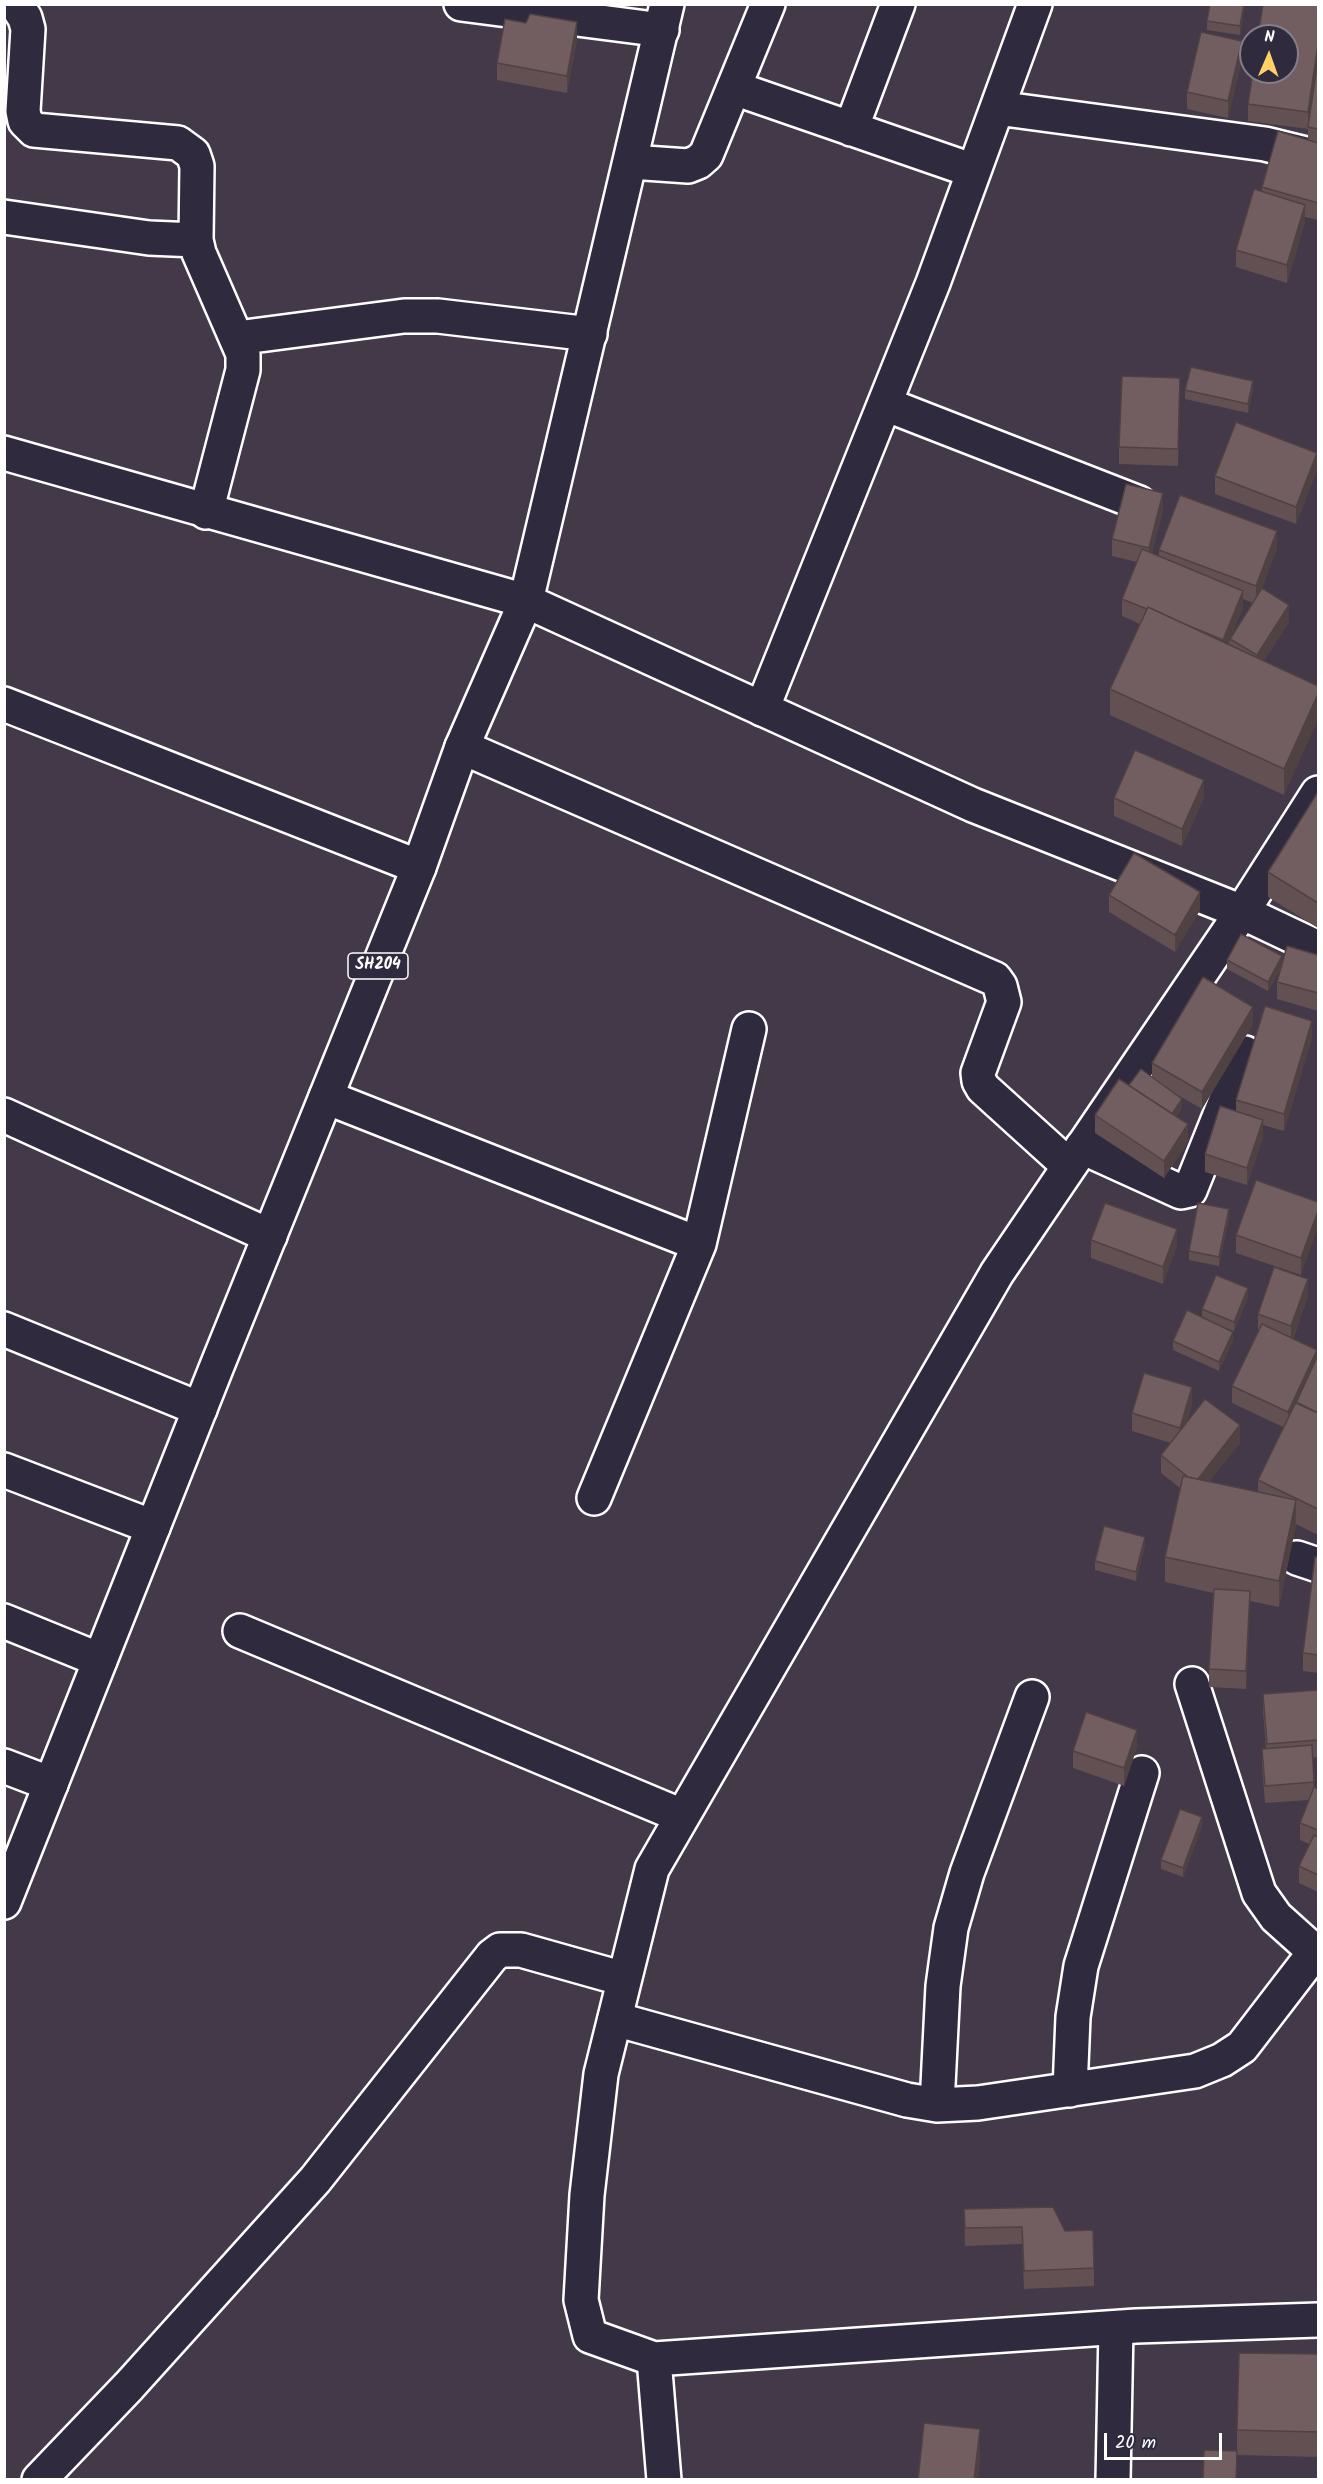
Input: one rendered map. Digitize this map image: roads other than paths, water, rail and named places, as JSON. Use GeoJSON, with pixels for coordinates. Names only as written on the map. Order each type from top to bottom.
{"type":"FeatureCollection","features":[{"type":"Feature","properties":{"kind":"street"},"geometry":{"type":"LineString","coordinates":[[16,4],[25,18],[28,29],[23,111],[25,122],[34,130],[178,143],[193,153],[197,166],[196,240],[205,270],[243,354],[243,370],[206,512]]}},
{"type":"Feature","properties":{"kind":"street"},"geometry":{"type":"LineString","coordinates":[[631,162],[688,166],[698,162],[706,155],[768,4]]}},
{"type":"Feature","properties":{"kind":"street"},"geometry":{"type":"LineString","coordinates":[[851,129],[898,4]]}},
{"type":"Feature","properties":{"kind":"street"},"geometry":{"type":"LineString","coordinates":[[762,709],[885,404],[1035,4]]}},
{"type":"Feature","properties":{"kind":"street"},"geometry":{"type":"LineString","coordinates":[[468,5],[665,17]]}},
{"type":"Feature","properties":{"kind":"street","name":"SH204"},"geometry":{"type":"LineString","coordinates":[[4,1902],[419,867],[462,747],[526,601],[665,17]]}},
{"type":"Feature","properties":{"kind":"street"},"geometry":{"type":"LineString","coordinates":[[734,88],[974,171]]}},
{"type":"Feature","properties":{"kind":"street"},"geometry":{"type":"LineString","coordinates":[[997,108],[1265,144],[1318,157]]}},
{"type":"Feature","properties":{"kind":"street"},"geometry":{"type":"LineString","coordinates":[[4,218],[149,238],[196,240]]}},
{"type":"Feature","properties":{"kind":"street"},"geometry":{"type":"LineString","coordinates":[[237,338],[404,316],[438,316],[590,334]]}},
{"type":"Feature","properties":{"kind":"street"},"geometry":{"type":"LineString","coordinates":[[885,404],[1139,503]]}},
{"type":"Feature","properties":{"kind":"street"},"geometry":{"type":"LineString","coordinates":[[4,453],[526,601],[973,806],[1242,912],[1318,948]]}},
{"type":"Feature","properties":{"kind":"street"},"geometry":{"type":"LineString","coordinates":[[4,704],[419,867]]}},
{"type":"Feature","properties":{"kind":"street"},"geometry":{"type":"LineString","coordinates":[[462,747],[995,979],[1000,986],[1004,1002],[978,1074],[979,1081],[983,1088],[1076,1156],[1186,1193],[1190,1190],[1245,1053]]}},
{"type":"Feature","properties":{"kind":"street"},"geometry":{"type":"LineString","coordinates":[[1318,793],[1242,912],[997,1273],[652,1869],[601,2074],[587,2195],[580,2300],[590,2336],[654,2359],[1116,2328],[1318,2320]]}},
{"type":"Feature","properties":{"kind":"street"},"geometry":{"type":"LineString","coordinates":[[594,1497],[699,1244],[749,1029]]}},
{"type":"Feature","properties":{"kind":"street"},"geometry":{"type":"LineString","coordinates":[[326,1097],[699,1244]]}},
{"type":"Feature","properties":{"kind":"street"},"geometry":{"type":"LineString","coordinates":[[4,1115],[270,1236]]}},
{"type":"Feature","properties":{"kind":"street"},"geometry":{"type":"LineString","coordinates":[[4,1329],[200,1409]]}},
{"type":"Feature","properties":{"kind":"street"},"geometry":{"type":"LineString","coordinates":[[4,1470],[153,1527]]}},
{"type":"Feature","properties":{"kind":"street"},"geometry":{"type":"LineString","coordinates":[[4,1621],[100,1660]]}},
{"type":"Feature","properties":{"kind":"street"},"geometry":{"type":"LineString","coordinates":[[240,1631],[682,1816]]}},
{"type":"Feature","properties":{"kind":"street"},"geometry":{"type":"LineString","coordinates":[[615,2019],[907,2100],[937,2105],[978,2103],[1196,2071],[1222,2060],[1242,2047],[1317,1950],[1276,1917],[1259,1893],[1192,1684]]}},
{"type":"Feature","properties":{"kind":"street"},"geometry":{"type":"LineString","coordinates":[[937,2105],[943,1986],[951,1928],[967,1873],[1032,1697]]}},
{"type":"Feature","properties":{"kind":"street"},"geometry":{"type":"LineString","coordinates":[[4,1766],[51,1784]]}},
{"type":"Feature","properties":{"kind":"street"},"geometry":{"type":"LineString","coordinates":[[1070,2090],[1073,2016],[1081,1966],[1142,1773]]}},
{"type":"Feature","properties":{"kind":"street"},"geometry":{"type":"LineString","coordinates":[[39,2480],[129,2386],[315,2180],[492,1956],[500,1950],[521,1950],[624,1979]]}},
{"type":"Feature","properties":{"kind":"street"},"geometry":{"type":"LineString","coordinates":[[1113,2480],[1116,2328]]}},
{"type":"Feature","properties":{"kind":"street"},"geometry":{"type":"LineString","coordinates":[[654,2359],[664,2480]]}}]}
